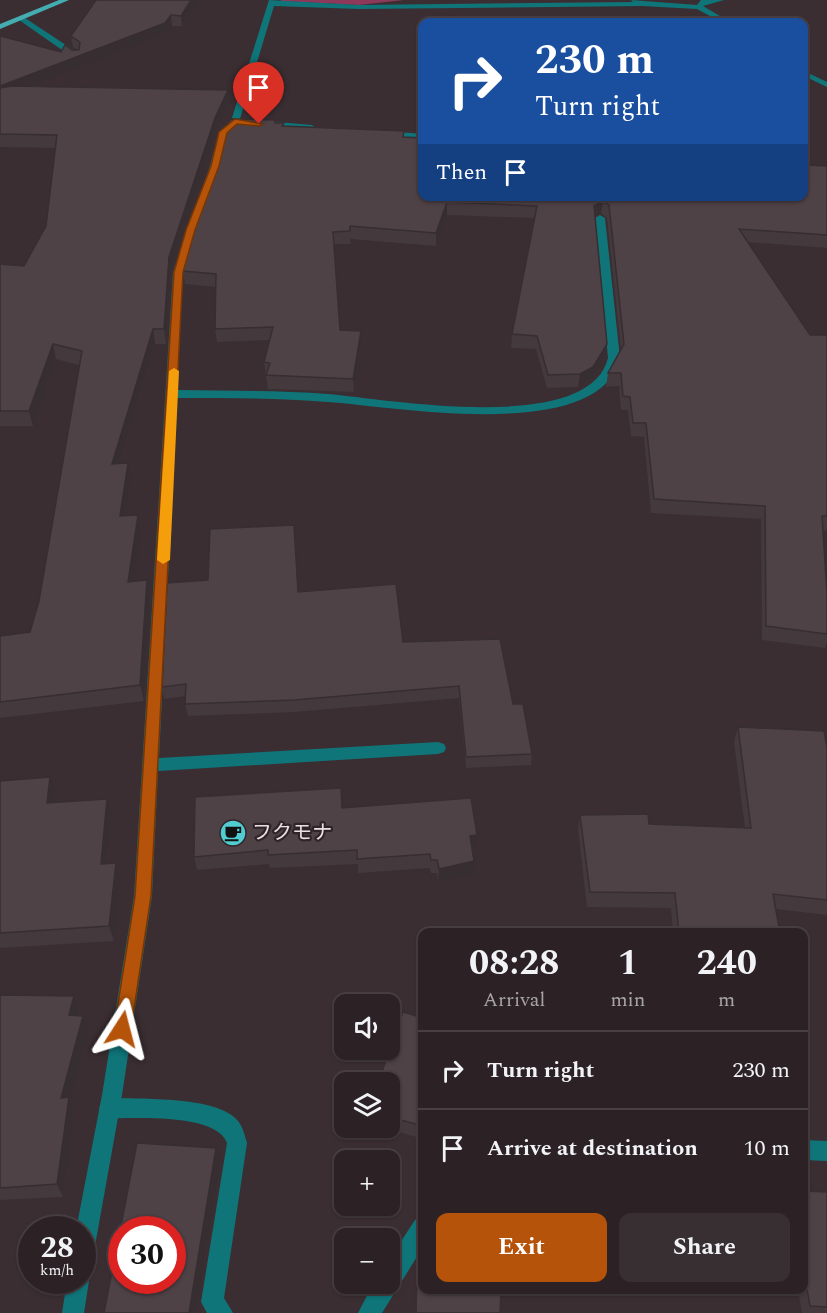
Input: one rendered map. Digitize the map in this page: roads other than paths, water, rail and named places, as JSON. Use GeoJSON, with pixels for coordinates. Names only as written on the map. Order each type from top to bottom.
{"type":"FeatureCollection","features":[{"type":"Feature","properties":{"kind":"main road"},"geometry":{"type":"LineString","coordinates":[[0,27],[65,0]]}},
{"type":"Feature","properties":{"kind":"street"},"geometry":{"type":"LineString","coordinates":[[699,7],[702,2],[720,0]]}},
{"type":"Feature","properties":{"kind":"street"},"geometry":{"type":"LineString","coordinates":[[89,1216],[143,896],[173,394],[178,272],[215,166],[223,132],[241,122],[272,2],[359,8],[511,2],[549,7],[638,2],[699,7],[719,18]]}},
{"type":"Feature","properties":{"kind":"street"},"geometry":{"type":"LineString","coordinates":[[22,18],[78,57]]}},
{"type":"Feature","properties":{"kind":"street"},"geometry":{"type":"LineString","coordinates":[[808,75],[827,85]]}},
{"type":"Feature","properties":{"kind":"street"},"geometry":{"type":"LineString","coordinates":[[259,124],[317,129]]}},
{"type":"Feature","properties":{"kind":"street"},"geometry":{"type":"LineString","coordinates":[[376,133],[418,137]]}},
{"type":"Feature","properties":{"kind":"street"},"geometry":{"type":"LineString","coordinates":[[173,394],[326,398],[496,413],[561,404],[597,385],[609,374],[614,358],[600,218]]}},
{"type":"Feature","properties":{"kind":"street"},"geometry":{"type":"LineString","coordinates":[[151,765],[438,748]]}},
{"type":"Feature","properties":{"kind":"street"},"geometry":{"type":"LineString","coordinates":[[109,1108],[195,1113],[216,1118],[230,1127],[237,1143],[212,1302],[222,1313]]}},
{"type":"Feature","properties":{"kind":"street"},"geometry":{"type":"LineString","coordinates":[[808,1150],[827,1151]]}},
{"type":"Feature","properties":{"kind":"street"},"geometry":{"type":"LineString","coordinates":[[400,1263],[418,1236]]}},
{"type":"Feature","properties":{"kind":"street"},"geometry":{"type":"LineString","coordinates":[[73,1313],[76,1294]]}},
{"type":"Feature","properties":{"kind":"street"},"geometry":{"type":"LineString","coordinates":[[369,1313],[380,1294]]}},
{"type":"Feature","properties":{"kind":"place","name":"フクモナ"},"geometry":{"type":"Point","coordinates":[233,833]}}]}
